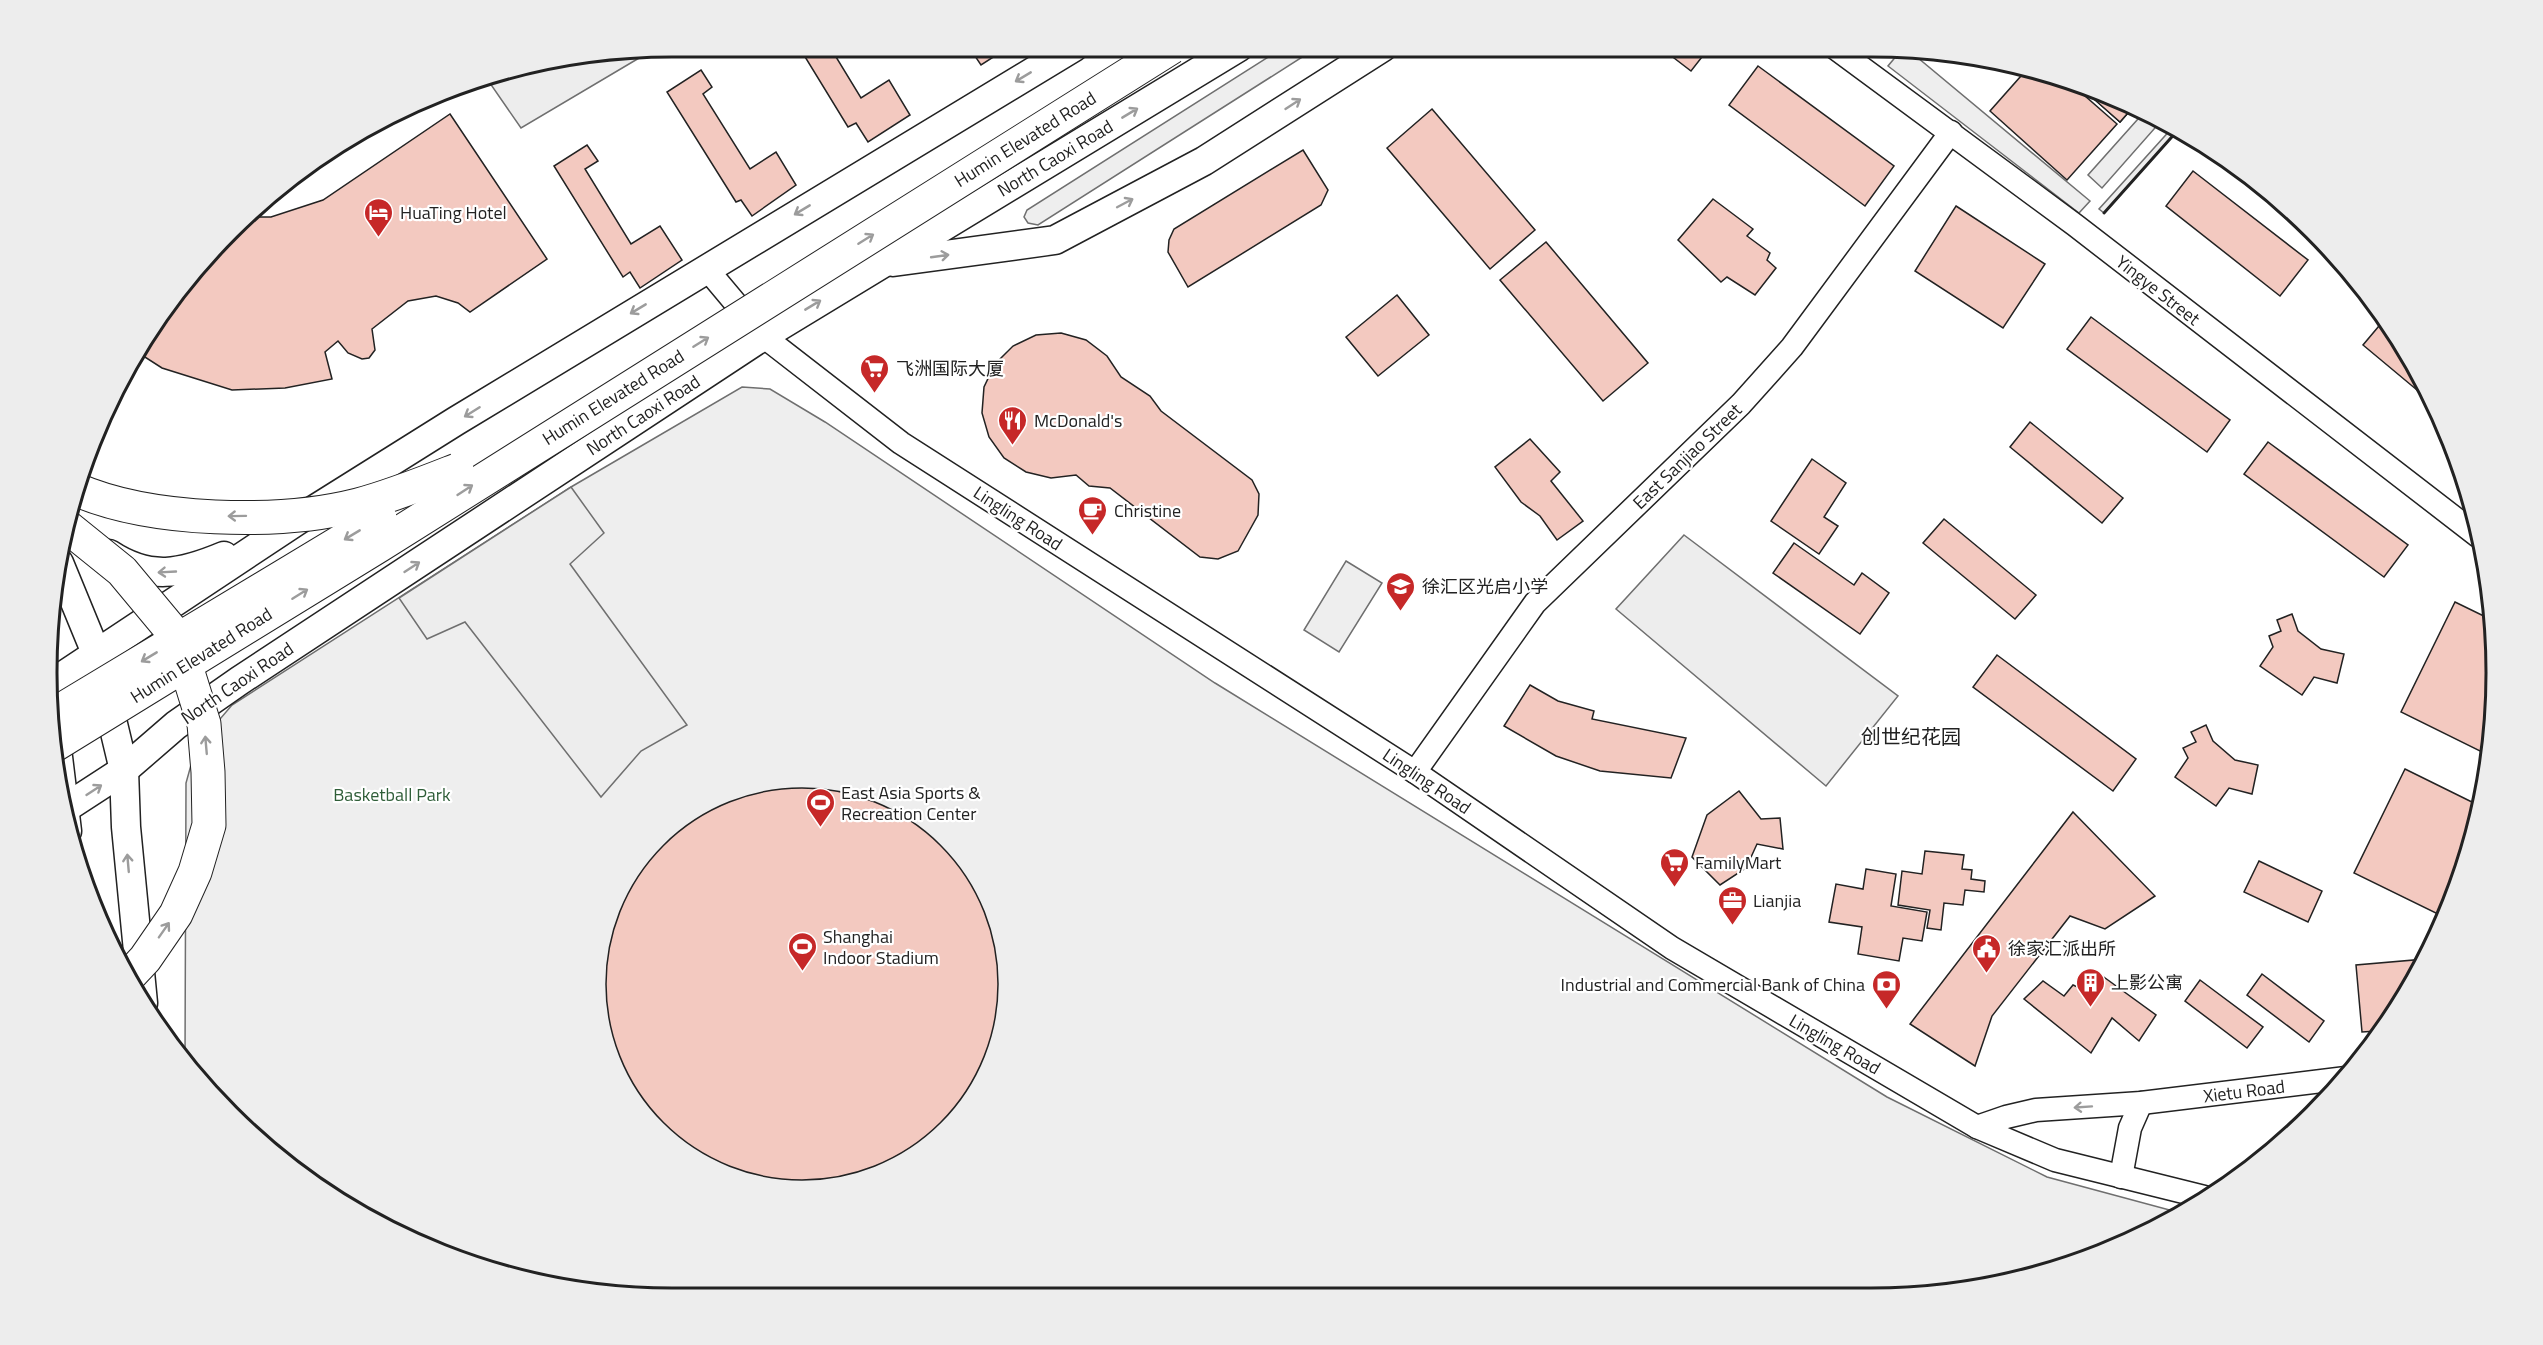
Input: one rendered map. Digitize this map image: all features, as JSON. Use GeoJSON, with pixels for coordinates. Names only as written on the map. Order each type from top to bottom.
{"type":"FeatureCollection","features":[{"type":"Feature","properties":{"kind":"highway"},"geometry":{"type":"LineString","coordinates":[[58,712],[457,470],[1115,57]]}},
{"type":"Feature","properties":{"kind":"highway","name":"Humin Elevated Road"},"geometry":{"type":"LineString","coordinates":[[61,741],[380,545],[1156,57]]}},
{"type":"Feature","properties":{"kind":"highway"},"geometry":{"type":"LineString","coordinates":[[85,492],[131,507],[175,514],[268,515],[316,512],[356,506],[399,494],[457,470]]}},
{"type":"Feature","properties":{"kind":"highway"},"geometry":{"type":"LineString","coordinates":[[74,530],[122,570],[177,637],[204,724],[209,825],[195,872],[176,914],[145,959],[134,971]]}},
{"type":"Feature","properties":{"kind":"main road"},"geometry":{"type":"LineString","coordinates":[[57,677],[298,520],[706,268],[1057,57]]}},
{"type":"Feature","properties":{"kind":"main road","name":"North Caoxi Road"},"geometry":{"type":"LineString","coordinates":[[72,804],[124,770],[176,725],[239,681],[763,336],[1222,57]]}},
{"type":"Feature","properties":{"kind":"main road"},"geometry":{"type":"LineString","coordinates":[[882,263],[1055,240],[1204,161],[1367,57]]}},
{"type":"Feature","properties":{"kind":"main road"},"geometry":{"type":"LineString","coordinates":[[74,529],[121,562],[142,571],[170,573],[203,565],[298,520]]}},
{"type":"Feature","properties":{"kind":"main road"},"geometry":{"type":"LineString","coordinates":[[65,577],[96,653],[124,770],[126,827],[140,982]]}},
{"type":"Feature","properties":{"kind":"street","name":"Yingye Street"},"geometry":{"type":"LineString","coordinates":[[1847,57],[1951,132],[2469,529]]}},
{"type":"Feature","properties":{"kind":"street","name":"East Sanjiao Street"},"geometry":{"type":"LineString","coordinates":[[1415,772],[1535,603],[1741,404],[1792,347],[1951,132]]}},
{"type":"Feature","properties":{"kind":"street","name":"Lingling Road"},"geometry":{"type":"LineString","coordinates":[[706,268],[763,336],[901,443],[1415,772],[1672,948],[1977,1127],[2055,1160],[2195,1195]]}},
{"type":"Feature","properties":{"kind":"street","name":"Xietu Road"},"geometry":{"type":"LineString","coordinates":[[1977,1127],[2036,1110],[2141,1103],[2331,1080]]}},
{"type":"Feature","properties":{"kind":"street"},"geometry":{"type":"LineString","coordinates":[[2121,1178],[2130,1128],[2141,1103]]}},
{"type":"Feature","properties":{"kind":"green space"},"geometry":{"type":"Polygon","coordinates":[[[1268,57],[1302,57],[1038,225],[1028,223],[1024,217],[1027,210],[1268,57]]]}},
{"type":"Feature","properties":{"kind":"green space"},"geometry":{"type":"Polygon","coordinates":[[[1895,58],[1919,59],[2090,201],[2079,213],[1888,66],[1895,58]]]}},
{"type":"Feature","properties":{"kind":"green space"},"geometry":{"type":"Polygon","coordinates":[[[2167,133],[2173,136],[2104,213],[2099,209],[2167,133]]]}},
{"type":"Feature","properties":{"kind":"green space","name":"East Asia Sports & Recreation Center"},"geometry":{"type":"Polygon","coordinates":[[[742,387],[770,389],[825,422],[1215,683],[1887,1097],[2047,1177],[2170,1210],[2106,1241],[2030,1267],[1951,1283],[1870,1288],[632,1287],[592,1283],[513,1267],[437,1241],[400,1225],[365,1206],[298,1161],[237,1108],[185,1048],[186,783],[196,747],[232,705],[571,487],[742,387]]]}},
{"type":"Feature","properties":{"kind":"green space"},"geometry":{"type":"Polygon","coordinates":[[[1346,561],[1382,583],[1339,652],[1304,630],[1346,561]]]}},
{"type":"Feature","properties":{"kind":"shaded area"},"geometry":{"type":"Polygon","coordinates":[[[639,58],[521,128],[491,85],[552,69],[592,62],[639,58]]]}},
{"type":"Feature","properties":{"kind":"shaded area"},"geometry":{"type":"Polygon","coordinates":[[[2139,118],[2156,127],[2102,188],[2088,175],[2139,118]]]}},
{"type":"Feature","properties":{"kind":"shaded area"},"geometry":{"type":"Polygon","coordinates":[[[571,487],[604,533],[570,564],[687,725],[641,751],[601,797],[465,622],[427,639],[399,598],[571,487]]]}},
{"type":"Feature","properties":{"kind":"shaded area"},"geometry":{"type":"Polygon","coordinates":[[[1684,535],[1898,696],[1826,786],[1616,609],[1684,535]]]}},
{"type":"Feature","properties":{"kind":"building"},"geometry":{"type":"Polygon","coordinates":[[[805,57],[836,57],[861,98],[889,80],[910,115],[868,142],[856,123],[848,127],[805,57]]]}},
{"type":"Feature","properties":{"kind":"building"},"geometry":{"type":"Polygon","coordinates":[[[976,57],[993,57],[981,65],[976,57]]]}},
{"type":"Feature","properties":{"kind":"building"},"geometry":{"type":"Polygon","coordinates":[[[1673,57],[1702,57],[1691,71],[1673,57]]]}},
{"type":"Feature","properties":{"kind":"building"},"geometry":{"type":"Polygon","coordinates":[[[1758,66],[1894,166],[1865,206],[1729,105],[1758,66]]]}},
{"type":"Feature","properties":{"kind":"building"},"geometry":{"type":"Polygon","coordinates":[[[701,70],[712,87],[703,94],[750,169],[776,152],[796,185],[752,216],[741,200],[736,202],[667,92],[701,70]]]}},
{"type":"Feature","properties":{"kind":"building"},"geometry":{"type":"Polygon","coordinates":[[[2021,76],[2086,96],[2117,124],[2067,180],[1990,111],[2021,76]]]}},
{"type":"Feature","properties":{"kind":"building"},"geometry":{"type":"Polygon","coordinates":[[[2095,100],[2128,113],[2120,122],[2095,100]]]}},
{"type":"Feature","properties":{"kind":"building"},"geometry":{"type":"Polygon","coordinates":[[[2096,100],[2128,113],[2120,122],[2096,100]]]}},
{"type":"Feature","properties":{"kind":"building"},"geometry":{"type":"Polygon","coordinates":[[[2096,100],[2128,113],[2120,122],[2096,100]]]}},
{"type":"Feature","properties":{"kind":"building"},"geometry":{"type":"Polygon","coordinates":[[[1432,109],[1535,230],[1490,269],[1387,148],[1432,109]]]}},
{"type":"Feature","properties":{"kind":"building","name":"HuaTing Hotel"},"geometry":{"type":"Polygon","coordinates":[[[450,114],[547,259],[470,312],[458,303],[436,296],[408,301],[372,329],[375,350],[369,358],[362,359],[348,353],[338,341],[325,352],[332,379],[285,388],[232,390],[162,368],[144,357],[184,298],[237,237],[259,217],[271,217],[323,200],[450,114]]]}},
{"type":"Feature","properties":{"kind":"building"},"geometry":{"type":"Polygon","coordinates":[[[587,145],[598,161],[585,169],[631,244],[660,226],[682,260],[640,288],[630,272],[623,277],[554,166],[587,145]]]}},
{"type":"Feature","properties":{"kind":"building"},"geometry":{"type":"Polygon","coordinates":[[[1303,150],[1328,190],[1321,205],[1188,287],[1168,252],[1169,240],[1174,229],[1303,150]]]}},
{"type":"Feature","properties":{"kind":"building"},"geometry":{"type":"Polygon","coordinates":[[[2193,171],[2308,260],[2280,296],[2166,206],[2193,171]]]}},
{"type":"Feature","properties":{"kind":"building"},"geometry":{"type":"Polygon","coordinates":[[[1713,199],[1753,229],[1747,236],[1770,253],[1767,260],[1776,268],[1755,295],[1727,277],[1721,282],[1678,240],[1713,199]]]}},
{"type":"Feature","properties":{"kind":"building"},"geometry":{"type":"Polygon","coordinates":[[[1956,206],[2045,264],[2003,328],[1915,271],[1956,206]]]}},
{"type":"Feature","properties":{"kind":"building"},"geometry":{"type":"Polygon","coordinates":[[[1546,242],[1648,363],[1603,401],[1500,280],[1546,242]]]}},
{"type":"Feature","properties":{"kind":"building"},"geometry":{"type":"Polygon","coordinates":[[[1397,295],[1429,335],[1378,376],[1346,337],[1397,295]]]}},
{"type":"Feature","properties":{"kind":"building"},"geometry":{"type":"Polygon","coordinates":[[[2091,317],[2230,420],[2207,452],[2067,349],[2091,317]]]}},
{"type":"Feature","properties":{"kind":"building"},"geometry":{"type":"Polygon","coordinates":[[[2379,326],[2418,391],[2363,345],[2379,326]]]}},
{"type":"Feature","properties":{"kind":"building"},"geometry":{"type":"Polygon","coordinates":[[[1061,333],[1086,340],[1107,356],[1121,377],[1150,396],[1161,411],[1252,480],[1259,494],[1258,515],[1238,551],[1218,559],[1200,557],[1110,488],[1089,486],[1076,475],[1051,478],[1026,472],[1004,458],[989,437],[982,413],[984,387],[995,364],[1013,346],[1036,335],[1061,333]]]}},
{"type":"Feature","properties":{"kind":"building"},"geometry":{"type":"Polygon","coordinates":[[[2030,422],[2123,498],[2102,523],[2010,447],[2030,422]]]}},
{"type":"Feature","properties":{"kind":"building"},"geometry":{"type":"Polygon","coordinates":[[[1530,439],[1560,472],[1551,481],[1583,521],[1557,540],[1540,516],[1521,502],[1495,467],[1530,439]]]}},
{"type":"Feature","properties":{"kind":"building"},"geometry":{"type":"Polygon","coordinates":[[[2268,442],[2408,545],[2384,577],[2244,474],[2268,442]]]}},
{"type":"Feature","properties":{"kind":"building"},"geometry":{"type":"Polygon","coordinates":[[[1812,459],[1846,483],[1824,517],[1838,526],[1819,554],[1771,521],[1812,459]]]}},
{"type":"Feature","properties":{"kind":"building"},"geometry":{"type":"Polygon","coordinates":[[[1944,519],[2036,595],[2015,619],[1923,543],[1944,519]]]}},
{"type":"Feature","properties":{"kind":"building"},"geometry":{"type":"Polygon","coordinates":[[[1794,543],[1854,585],[1862,573],[1889,593],[1860,634],[1773,573],[1794,543]]]}},
{"type":"Feature","properties":{"kind":"building"},"geometry":{"type":"Polygon","coordinates":[[[2455,602],[2483,616],[2486,672],[2481,752],[2401,712],[2455,602]]]}},
{"type":"Feature","properties":{"kind":"building"},"geometry":{"type":"Polygon","coordinates":[[[2292,614],[2298,631],[2321,649],[2344,654],[2337,683],[2314,677],[2302,695],[2260,666],[2273,647],[2269,636],[2281,631],[2277,620],[2292,614]]]}},
{"type":"Feature","properties":{"kind":"building"},"geometry":{"type":"Polygon","coordinates":[[[1997,655],[2136,759],[2113,791],[1973,687],[1997,655]]]}},
{"type":"Feature","properties":{"kind":"building"},"geometry":{"type":"Polygon","coordinates":[[[1530,685],[1558,701],[1594,711],[1592,719],[1686,738],[1671,778],[1600,771],[1556,756],[1504,726],[1530,685]]]}},
{"type":"Feature","properties":{"kind":"building"},"geometry":{"type":"Polygon","coordinates":[[[2206,725],[2213,741],[2235,760],[2258,765],[2252,794],[2229,788],[2216,806],[2175,777],[2188,758],[2183,748],[2196,742],[2191,732],[2206,725]]]}},
{"type":"Feature","properties":{"kind":"building"},"geometry":{"type":"Polygon","coordinates":[[[2405,769],[2472,802],[2453,870],[2437,913],[2354,873],[2405,769]]]}},
{"type":"Feature","properties":{"kind":"building","name":"Shanghai Indoor Stadium"},"geometry":{"type":"Polygon","coordinates":[[[802,788],[840,792],[877,803],[911,821],[941,845],[965,875],[983,909],[994,946],[998,984],[994,1022],[983,1059],[965,1093],[941,1123],[911,1147],[877,1165],[840,1176],[802,1180],[764,1176],[727,1165],[693,1147],[663,1123],[639,1093],[621,1059],[610,1022],[606,984],[610,946],[621,909],[639,875],[663,845],[693,821],[727,803],[764,792],[802,788]]]}},
{"type":"Feature","properties":{"kind":"building"},"geometry":{"type":"Polygon","coordinates":[[[1739,791],[1761,819],[1780,818],[1783,849],[1757,844],[1746,868],[1720,885],[1692,857],[1707,815],[1739,791]]]}},
{"type":"Feature","properties":{"kind":"building","name":"徐家汇派出所"},"geometry":{"type":"Polygon","coordinates":[[[2073,812],[2155,896],[2105,929],[2070,916],[1992,1016],[1975,1066],[1910,1024],[2073,812]]]}},
{"type":"Feature","properties":{"kind":"building"},"geometry":{"type":"Polygon","coordinates":[[[1925,851],[1964,855],[1962,869],[1972,870],[1971,879],[1985,881],[1984,892],[1965,890],[1963,905],[1944,903],[1941,930],[1927,928],[1930,910],[1898,905],[1902,871],[1922,874],[1925,851]]]}},
{"type":"Feature","properties":{"kind":"building"},"geometry":{"type":"Polygon","coordinates":[[[2259,861],[2322,891],[2308,922],[2244,892],[2259,861]]]}},
{"type":"Feature","properties":{"kind":"building"},"geometry":{"type":"Polygon","coordinates":[[[1866,869],[1896,874],[1891,906],[1927,912],[1922,941],[1903,938],[1899,961],[1858,954],[1862,927],[1829,922],[1836,884],[1863,889],[1866,869]]]}},
{"type":"Feature","properties":{"kind":"building"},"geometry":{"type":"Polygon","coordinates":[[[2415,960],[2370,1031],[2362,1032],[2356,965],[2415,960]]]}},
{"type":"Feature","properties":{"kind":"building"},"geometry":{"type":"Polygon","coordinates":[[[2262,974],[2324,1021],[2309,1042],[2247,995],[2262,974]]]}},
{"type":"Feature","properties":{"kind":"building","name":"上影公寓"},"geometry":{"type":"Polygon","coordinates":[[[2101,975],[2156,1015],[2139,1041],[2112,1018],[2091,1053],[2024,999],[2043,981],[2064,996],[2073,985],[2089,992],[2101,975]]]}},
{"type":"Feature","properties":{"kind":"building"},"geometry":{"type":"Polygon","coordinates":[[[2200,980],[2263,1027],[2247,1048],[2185,1001],[2200,980]]]}},
{"type":"Feature","properties":{"kind":"wall"},"geometry":{"type":"LineString","coordinates":[[2104,213],[2173,136]]}},
{"type":"Feature","properties":{"kind":"place","name":"HuaTing Hotel"},"geometry":{"type":"Point","coordinates":[379,238]}},
{"type":"Feature","properties":{"kind":"place","name":"飞洲国际大厦"},"geometry":{"type":"Point","coordinates":[875,394]}},
{"type":"Feature","properties":{"kind":"place","name":"McDonald's"},"geometry":{"type":"Point","coordinates":[1013,446]}},
{"type":"Feature","properties":{"kind":"place","name":"Christine"},"geometry":{"type":"Point","coordinates":[1093,536]}},
{"type":"Feature","properties":{"kind":"place","name":"徐汇区光启小学"},"geometry":{"type":"Point","coordinates":[1401,612]}},
{"type":"Feature","properties":{"kind":"place","name":"East Asia Sports & Recreation Center"},"geometry":{"type":"Point","coordinates":[820,828]}},
{"type":"Feature","properties":{"kind":"place","name":"FamilyMart"},"geometry":{"type":"Point","coordinates":[1674,888]}},
{"type":"Feature","properties":{"kind":"place","name":"Lianjia"},"geometry":{"type":"Point","coordinates":[1732,926]}},
{"type":"Feature","properties":{"kind":"place","name":"Shanghai Indoor Stadium"},"geometry":{"type":"Point","coordinates":[802,972]}},
{"type":"Feature","properties":{"kind":"place","name":"徐家汇派出所"},"geometry":{"type":"Point","coordinates":[1987,974]}},
{"type":"Feature","properties":{"kind":"place","name":"上影公寓"},"geometry":{"type":"Point","coordinates":[2090,1008]}},
{"type":"Feature","properties":{"kind":"place","name":"Industrial and Commercial Bank of China"},"geometry":{"type":"Point","coordinates":[1886,1010]}},
{"type":"Feature","properties":{"kind":"district","name":"创世纪花园"},"geometry":{"type":"Point","coordinates":[1911,736]}},
{"type":"Feature","properties":{"kind":"park label","name":"Basketball Park"},"geometry":{"type":"Point","coordinates":[392,794]}}]}
